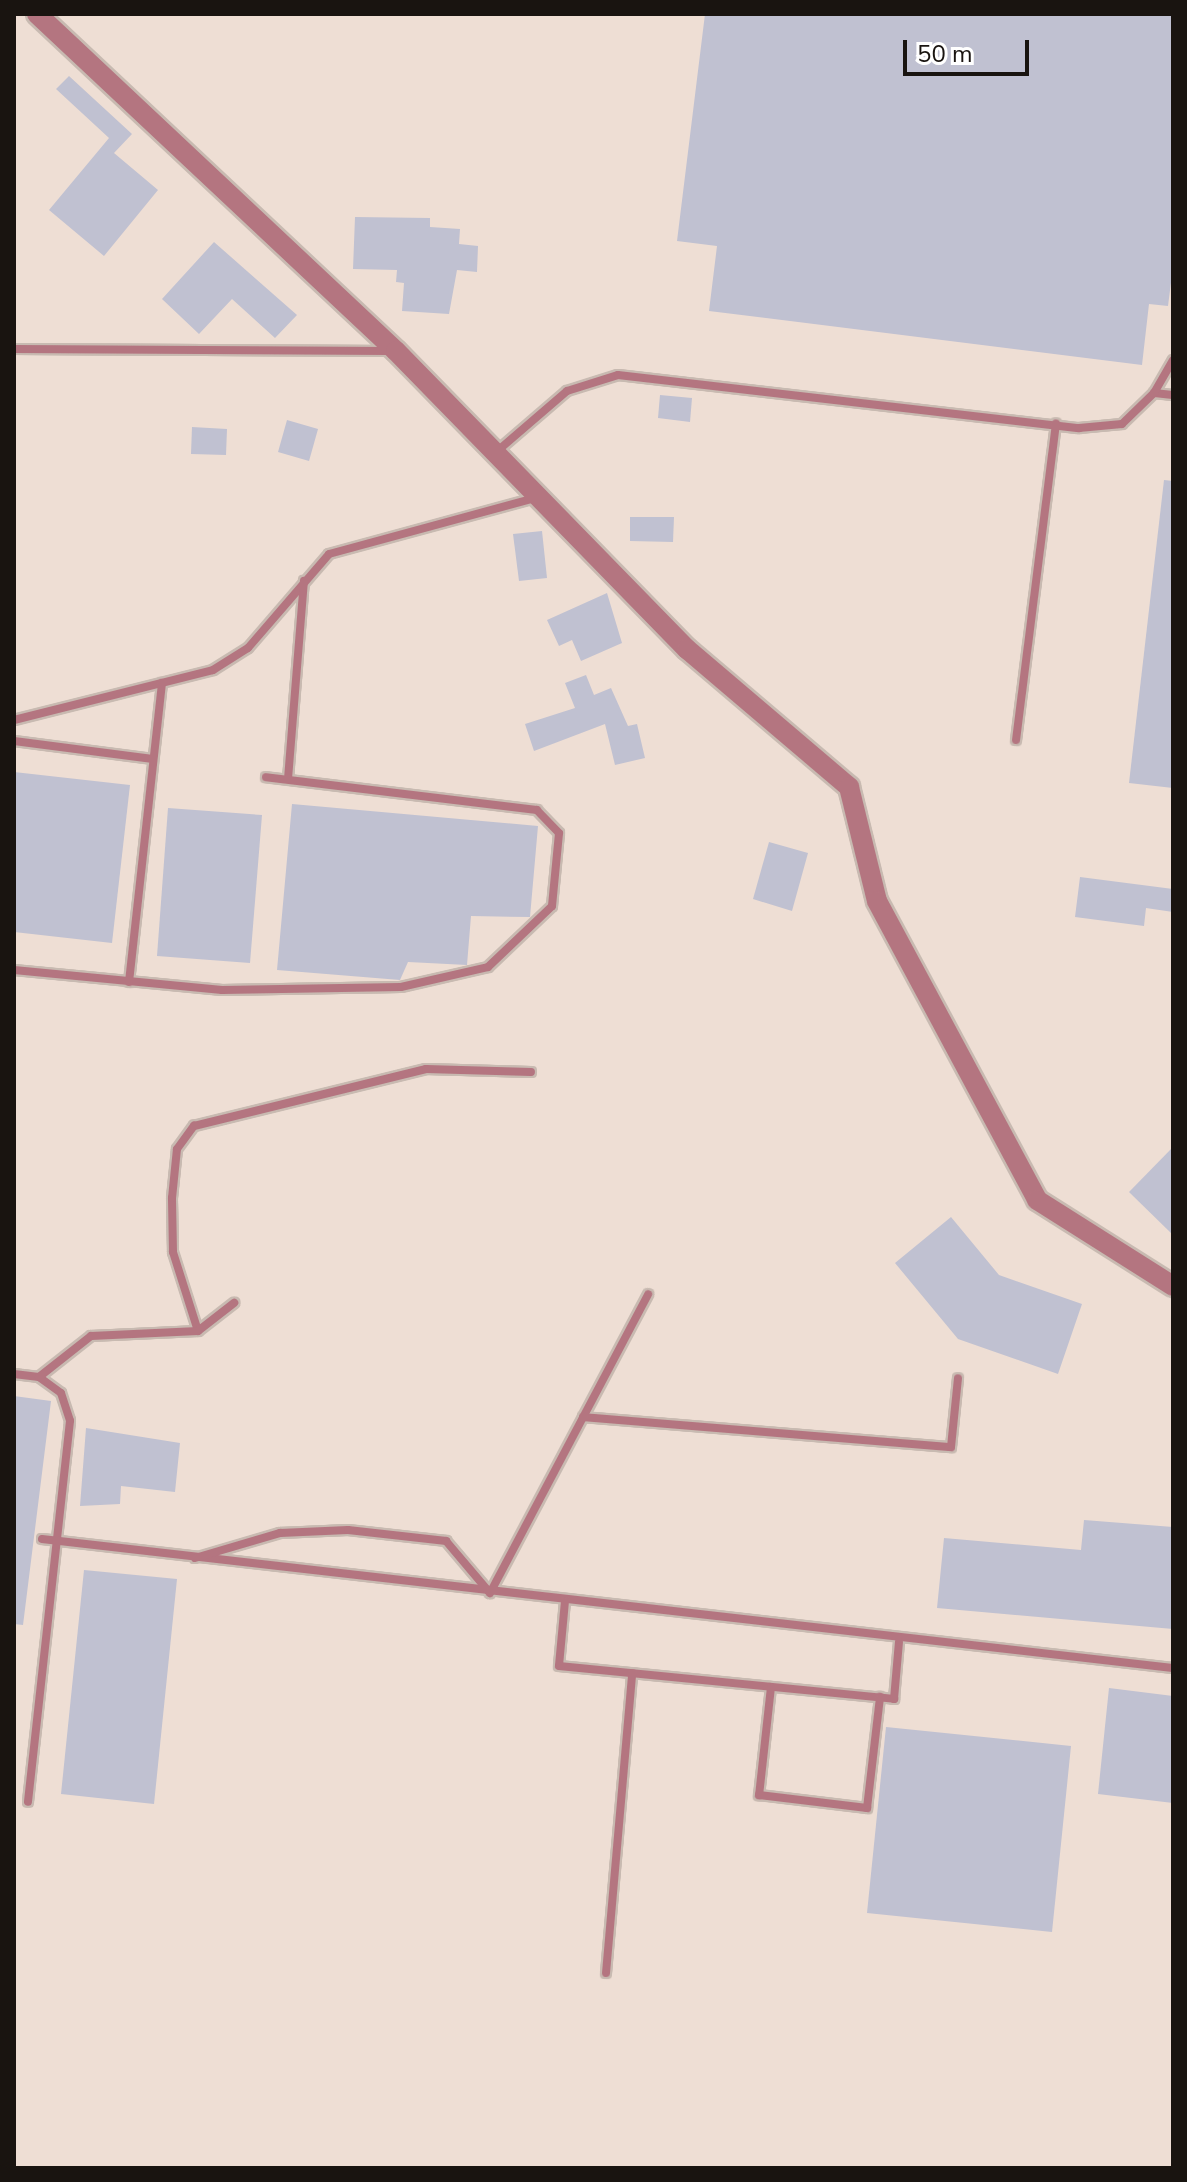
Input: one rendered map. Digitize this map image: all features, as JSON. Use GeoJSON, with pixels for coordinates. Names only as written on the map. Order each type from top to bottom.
{"type":"FeatureCollection","features":[{"type":"Feature","properties":{"kind":"street"},"geometry":{"type":"LineString","coordinates":[[37,14],[396,351],[536,498],[687,649],[849,787],[877,901],[1037,1200],[1173,1286]]}},
{"type":"Feature","properties":{"kind":"lane"},"geometry":{"type":"LineString","coordinates":[[14,349],[396,351]]}},
{"type":"Feature","properties":{"kind":"lane"},"geometry":{"type":"LineString","coordinates":[[494,454],[567,391],[618,375],[1056,424],[1122,424],[1154,393],[1173,360]]}},
{"type":"Feature","properties":{"kind":"lane"},"geometry":{"type":"LineString","coordinates":[[1154,393],[1173,395]]}},
{"type":"Feature","properties":{"kind":"lane"},"geometry":{"type":"LineString","coordinates":[[1016,740],[1056,424]]}},
{"type":"Feature","properties":{"kind":"lane"},"geometry":{"type":"LineString","coordinates":[[14,720],[213,670],[248,648],[329,554],[536,498]]}},
{"type":"Feature","properties":{"kind":"lane"},"geometry":{"type":"LineString","coordinates":[[288,779],[304,581]]}},
{"type":"Feature","properties":{"kind":"lane"},"geometry":{"type":"LineString","coordinates":[[129,982],[162,683]]}},
{"type":"Feature","properties":{"kind":"lane"},"geometry":{"type":"LineString","coordinates":[[14,741],[153,759]]}},
{"type":"Feature","properties":{"kind":"lane"},"geometry":{"type":"LineString","coordinates":[[14,970],[222,990],[401,987],[488,967],[552,906],[559,833],[549,816],[266,777]]}},
{"type":"Feature","properties":{"kind":"lane"},"geometry":{"type":"LineString","coordinates":[[198,1331],[173,1252],[172,1212],[177,1149],[194,1126],[426,1069],[531,1072]]}},
{"type":"Feature","properties":{"kind":"lane"},"geometry":{"type":"LineString","coordinates":[[490,1593],[648,1294]]}},
{"type":"Feature","properties":{"kind":"lane"},"geometry":{"type":"LineString","coordinates":[[39,1377],[91,1336],[198,1331],[234,1303]]}},
{"type":"Feature","properties":{"kind":"lane"},"geometry":{"type":"LineString","coordinates":[[14,1372],[39,1377],[61,1393],[70,1421],[28,1802]]}},
{"type":"Feature","properties":{"kind":"lane"},"geometry":{"type":"LineString","coordinates":[[583,1417],[951,1447],[958,1378]]}},
{"type":"Feature","properties":{"kind":"lane"},"geometry":{"type":"LineString","coordinates":[[190,1559],[280,1533],[348,1530],[446,1541],[490,1593]]}},
{"type":"Feature","properties":{"kind":"lane"},"geometry":{"type":"LineString","coordinates":[[42,1539],[899,1642],[1173,1668]]}},
{"type":"Feature","properties":{"kind":"lane"},"geometry":{"type":"LineString","coordinates":[[565,1601],[559,1666],[894,1699],[899,1642]]}},
{"type":"Feature","properties":{"kind":"lane"},"geometry":{"type":"LineString","coordinates":[[606,1973],[632,1673]]}},
{"type":"Feature","properties":{"kind":"lane"},"geometry":{"type":"LineString","coordinates":[[771,1687],[759,1795],[867,1808],[880,1697]]}},
{"type":"Feature","properties":{"kind":"building"},"geometry":{"type":"Polygon","coordinates":[[[705,14],[1173,14],[1173,267],[1168,306],[1149,304],[1142,365],[709,311],[717,246],[677,241],[705,14]]]}},
{"type":"Feature","properties":{"kind":"building"},"geometry":{"type":"Polygon","coordinates":[[[69,76],[132,134],[114,153],[158,190],[104,256],[49,210],[109,138],[56,89],[69,76]]]}},
{"type":"Feature","properties":{"kind":"building"},"geometry":{"type":"Polygon","coordinates":[[[355,217],[430,218],[430,227],[460,229],[459,244],[478,246],[477,272],[457,270],[449,314],[402,311],[404,283],[396,282],[397,270],[353,269],[355,217]]]}},
{"type":"Feature","properties":{"kind":"building"},"geometry":{"type":"Polygon","coordinates":[[[214,242],[297,315],[275,338],[232,299],[199,334],[162,299],[214,242]]]}},
{"type":"Feature","properties":{"kind":"building"},"geometry":{"type":"Polygon","coordinates":[[[660,395],[692,398],[690,422],[658,418],[660,395]]]}},
{"type":"Feature","properties":{"kind":"building"},"geometry":{"type":"Polygon","coordinates":[[[287,420],[318,429],[309,461],[278,452],[287,420]]]}},
{"type":"Feature","properties":{"kind":"building"},"geometry":{"type":"Polygon","coordinates":[[[192,427],[227,429],[226,455],[191,454],[192,427]]]}},
{"type":"Feature","properties":{"kind":"building"},"geometry":{"type":"Polygon","coordinates":[[[1164,480],[1173,481],[1173,788],[1129,783],[1164,480]]]}},
{"type":"Feature","properties":{"kind":"building"},"geometry":{"type":"Polygon","coordinates":[[[630,517],[674,517],[673,542],[630,541],[630,517]]]}},
{"type":"Feature","properties":{"kind":"building"},"geometry":{"type":"Polygon","coordinates":[[[542,531],[547,578],[519,581],[513,534],[542,531]]]}},
{"type":"Feature","properties":{"kind":"building"},"geometry":{"type":"Polygon","coordinates":[[[607,593],[622,643],[581,661],[572,640],[559,646],[547,620],[607,593]]]}},
{"type":"Feature","properties":{"kind":"building"},"geometry":{"type":"Polygon","coordinates":[[[586,675],[594,695],[611,688],[628,726],[637,724],[645,758],[615,765],[605,724],[534,751],[525,724],[575,708],[565,683],[586,675]]]}},
{"type":"Feature","properties":{"kind":"building"},"geometry":{"type":"Polygon","coordinates":[[[14,772],[130,785],[112,943],[14,932],[14,772]]]}},
{"type":"Feature","properties":{"kind":"building"},"geometry":{"type":"Polygon","coordinates":[[[292,804],[538,826],[530,917],[471,916],[467,965],[408,962],[400,980],[277,970],[292,804]]]}},
{"type":"Feature","properties":{"kind":"building"},"geometry":{"type":"Polygon","coordinates":[[[168,808],[262,815],[250,963],[157,956],[168,808]]]}},
{"type":"Feature","properties":{"kind":"building"},"geometry":{"type":"Polygon","coordinates":[[[769,842],[808,853],[792,911],[753,899],[769,842]]]}},
{"type":"Feature","properties":{"kind":"building"},"geometry":{"type":"Polygon","coordinates":[[[1080,877],[1173,889],[1173,912],[1146,908],[1144,926],[1075,917],[1080,877]]]}},
{"type":"Feature","properties":{"kind":"building"},"geometry":{"type":"Polygon","coordinates":[[[1173,1147],[1173,1235],[1129,1192],[1173,1147]]]}},
{"type":"Feature","properties":{"kind":"building"},"geometry":{"type":"Polygon","coordinates":[[[951,1217],[999,1275],[1082,1304],[1058,1374],[958,1339],[895,1263],[951,1217]]]}},
{"type":"Feature","properties":{"kind":"building"},"geometry":{"type":"Polygon","coordinates":[[[14,1396],[51,1401],[23,1625],[14,1624],[14,1396]]]}},
{"type":"Feature","properties":{"kind":"building"},"geometry":{"type":"Polygon","coordinates":[[[86,1428],[180,1443],[175,1492],[121,1486],[120,1504],[80,1506],[86,1428]]]}},
{"type":"Feature","properties":{"kind":"building"},"geometry":{"type":"Polygon","coordinates":[[[1084,1520],[1173,1527],[1173,1629],[937,1608],[944,1538],[1081,1550],[1084,1520]]]}},
{"type":"Feature","properties":{"kind":"building"},"geometry":{"type":"Polygon","coordinates":[[[84,1570],[177,1579],[154,1804],[61,1794],[84,1570]]]}},
{"type":"Feature","properties":{"kind":"building"},"geometry":{"type":"Polygon","coordinates":[[[1109,1688],[1173,1696],[1173,1803],[1098,1794],[1109,1688]]]}},
{"type":"Feature","properties":{"kind":"building"},"geometry":{"type":"Polygon","coordinates":[[[886,1727],[1071,1746],[1052,1932],[867,1913],[886,1727]]]}}]}
